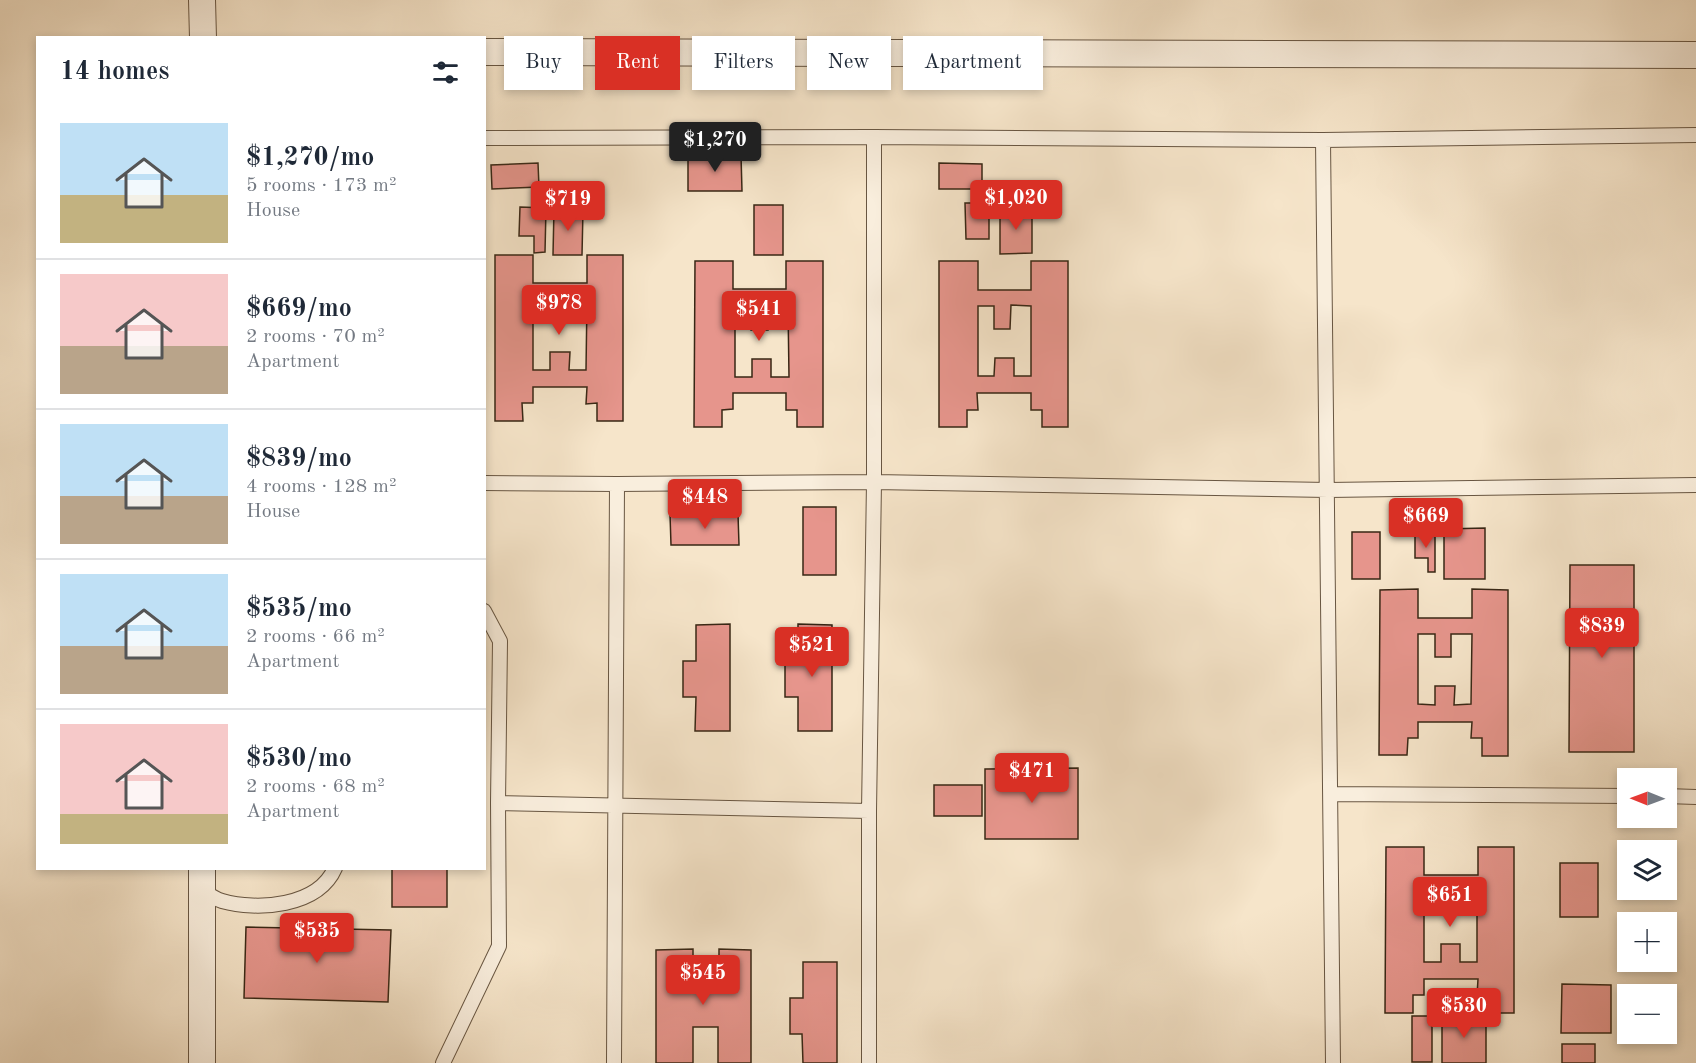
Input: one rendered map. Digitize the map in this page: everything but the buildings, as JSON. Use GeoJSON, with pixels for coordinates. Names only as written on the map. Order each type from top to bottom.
{"type":"FeatureCollection","features":[{"type":"Feature","properties":{"kind":"street"},"geometry":{"type":"LineString","coordinates":[[202,0],[203,36]]}},
{"type":"Feature","properties":{"kind":"street"},"geometry":{"type":"LineString","coordinates":[[486,52],[1696,55]]}},
{"type":"Feature","properties":{"kind":"street"},"geometry":{"type":"LineString","coordinates":[[202,879],[202,1063]]}},
{"type":"Feature","properties":{"kind":"lane"},"geometry":{"type":"LineString","coordinates":[[486,138],[874,137],[1323,140],[1696,135]]}},
{"type":"Feature","properties":{"kind":"lane"},"geometry":{"type":"LineString","coordinates":[[869,1063],[869,811],[874,482],[874,137]]}},
{"type":"Feature","properties":{"kind":"lane"},"geometry":{"type":"LineString","coordinates":[[1323,140],[1333,1063]]}},
{"type":"Feature","properties":{"kind":"lane"},"geometry":{"type":"LineString","coordinates":[[486,483],[874,482],[1328,490],[1696,485]]}},
{"type":"Feature","properties":{"kind":"lane"},"geometry":{"type":"LineString","coordinates":[[614,1063],[616,484]]}},
{"type":"Feature","properties":{"kind":"lane"},"geometry":{"type":"LineString","coordinates":[[443,1063],[499,946],[500,641],[486,615]]}},
{"type":"Feature","properties":{"kind":"lane"},"geometry":{"type":"LineString","coordinates":[[1330,794],[1617,796]]}},
{"type":"Feature","properties":{"kind":"lane"},"geometry":{"type":"LineString","coordinates":[[1677,796],[1696,797]]}},
{"type":"Feature","properties":{"kind":"lane"},"geometry":{"type":"LineString","coordinates":[[498,803],[869,811]]}},
{"type":"Feature","properties":{"kind":"lane"},"geometry":{"type":"LineString","coordinates":[[202,879],[220,901],[263,907],[292,902],[317,890],[334,870]]}}]}
